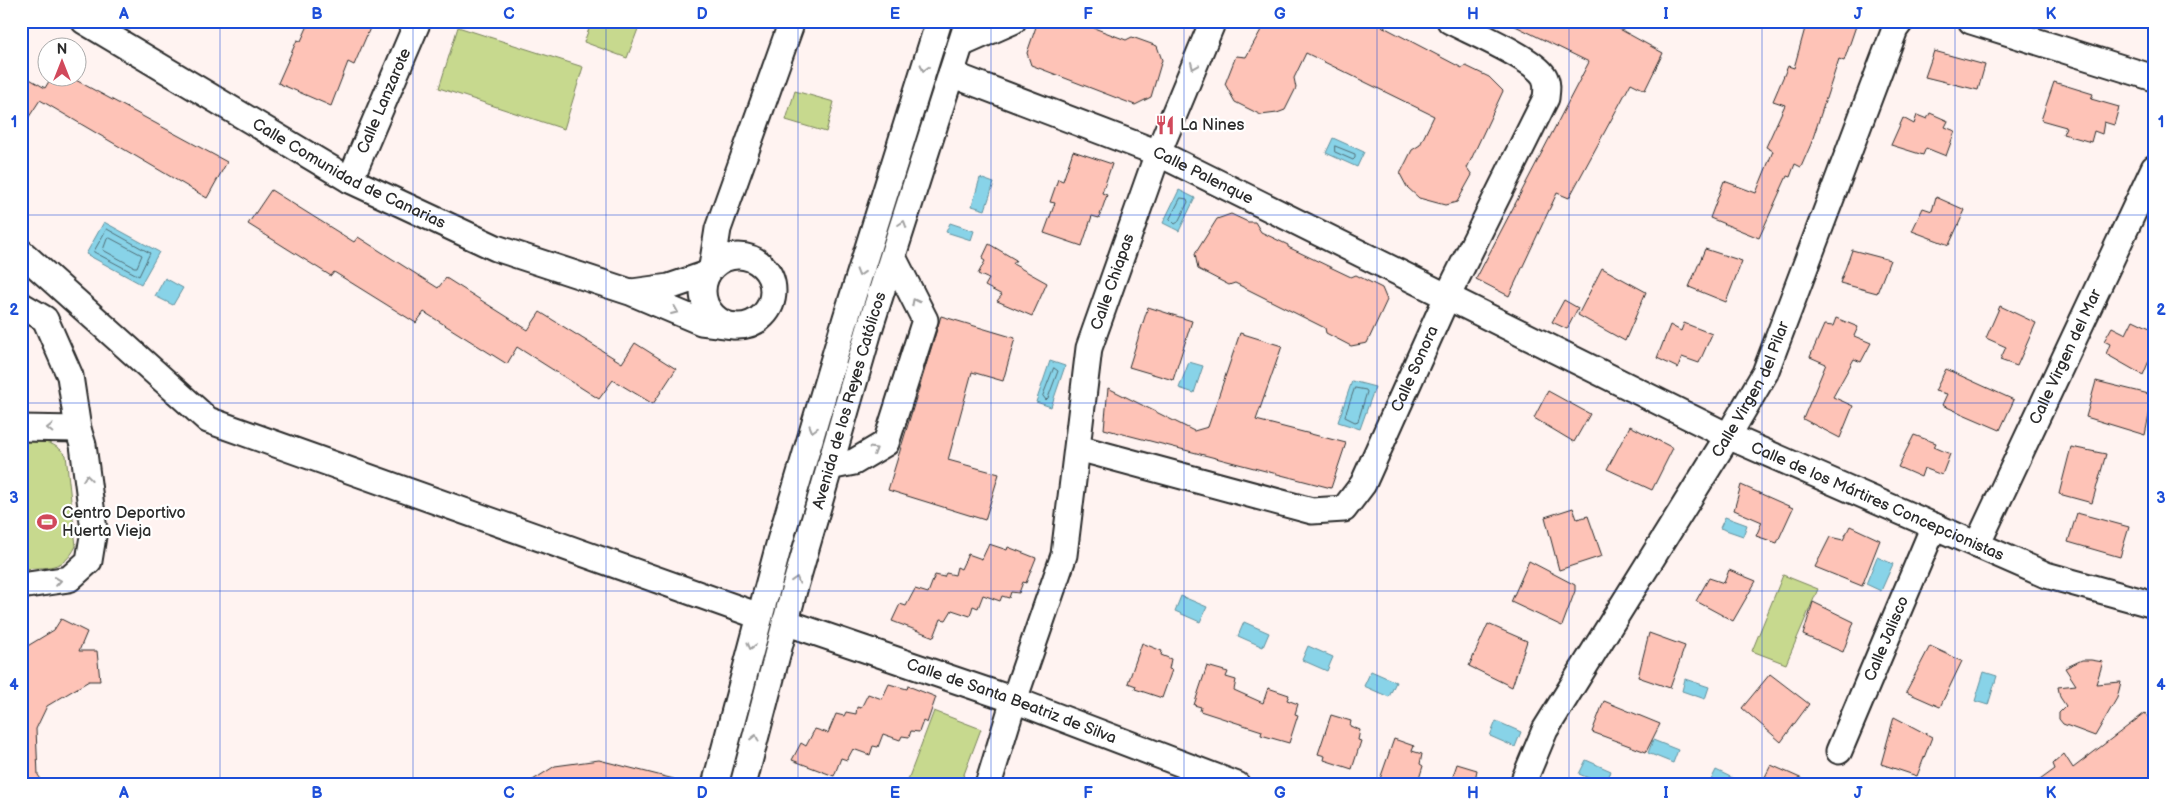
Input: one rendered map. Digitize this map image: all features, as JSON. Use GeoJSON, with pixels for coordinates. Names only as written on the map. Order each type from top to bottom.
{"type":"FeatureCollection","features":[{"type":"Feature","properties":{"kind":"street","name":"Calle Comunidad de Canarias"},"geometry":{"type":"LineString","coordinates":[[84,21],[350,180],[496,248],[630,292],[701,322],[734,326]]}},
{"type":"Feature","properties":{"kind":"street","name":"Calle Lanzarote"},"geometry":{"type":"LineString","coordinates":[[350,180],[418,21]]}},
{"type":"Feature","properties":{"kind":"street","name":"Avenida de los Reyes Católicos"},"geometry":{"type":"LineString","coordinates":[[715,785],[759,616],[846,318],[939,21]]}},
{"type":"Feature","properties":{"kind":"street"},"geometry":{"type":"LineString","coordinates":[[965,32],[1013,21]]}},
{"type":"Feature","properties":{"kind":"street","name":"Calle Chiapas"},"geometry":{"type":"LineString","coordinates":[[988,785],[1014,700],[1064,555],[1090,348],[1158,152],[1213,21]]}},
{"type":"Feature","properties":{"kind":"street","name":"Calle Sonora"},"geometry":{"type":"LineString","coordinates":[[1078,448],[1312,510],[1344,509],[1363,484],[1448,296],[1546,98],[1548,88],[1544,76],[1532,64],[1450,21]]}},
{"type":"Feature","properties":{"kind":"street","name":"Calle Virgen del Pilar"},"geometry":{"type":"LineString","coordinates":[[1522,785],[1544,730],[1728,436],[1765,373],[1892,38],[1901,21]]}},
{"type":"Feature","properties":{"kind":"street"},"geometry":{"type":"LineString","coordinates":[[1970,21],[2154,78]]}},
{"type":"Feature","properties":{"kind":"street"},"geometry":{"type":"LineString","coordinates":[[710,270],[727,258],[738,256],[748,258],[765,269],[772,288],[768,308],[762,316],[744,325],[734,326],[715,318],[708,310],[703,291],[710,270],[718,229],[790,27]]}},
{"type":"Feature","properties":{"kind":"street","name":"Avenida de los Reyes Católicos"},"geometry":{"type":"LineString","coordinates":[[743,785],[785,622],[829,467],[893,257],[965,32]]}},
{"type":"Feature","properties":{"kind":"street","name":"Calle Palenque"},"geometry":{"type":"LineString","coordinates":[[951,74],[1158,152],[1448,296]]}},
{"type":"Feature","properties":{"kind":"street","name":"Calle Virgen del Mar"},"geometry":{"type":"LineString","coordinates":[[1976,545],[2154,168]]}},
{"type":"Feature","properties":{"kind":"street"},"geometry":{"type":"LineString","coordinates":[[718,229],[738,256]]}},
{"type":"Feature","properties":{"kind":"street"},"geometry":{"type":"LineString","coordinates":[[21,252],[208,420],[759,616]]}},
{"type":"Feature","properties":{"kind":"street"},"geometry":{"type":"LineString","coordinates":[[829,467],[854,462],[886,442],[924,320],[893,257]]}},
{"type":"Feature","properties":{"kind":"street","name":"Calle Comunidad de Canarias"},"geometry":{"type":"LineString","coordinates":[[630,292],[669,287],[710,270]]}},
{"type":"Feature","properties":{"kind":"street","name":"Calle de los Mártires Concepcionistas"},"geometry":{"type":"LineString","coordinates":[[1448,296],[1728,436],[1976,545],[2046,575],[2154,605]]}},
{"type":"Feature","properties":{"kind":"street"},"geometry":{"type":"LineString","coordinates":[[21,305],[45,319],[70,376],[78,429],[83,444],[94,530],[89,561],[70,579],[21,586]]}},
{"type":"Feature","properties":{"kind":"street"},"geometry":{"type":"LineString","coordinates":[[21,428],[78,429]]}},
{"type":"Feature","properties":{"kind":"street","name":"Calle Jalisco"},"geometry":{"type":"LineString","coordinates":[[1839,751],[1934,526]]}},
{"type":"Feature","properties":{"kind":"street","name":"Calle de Santa Beatriz de Silva"},"geometry":{"type":"LineString","coordinates":[[785,622],[1014,700],[1238,785]]}},
{"type":"Feature","properties":{"kind":"green space"},"geometry":{"type":"Polygon","coordinates":[[[592,21],[617,21],[638,29],[627,58],[584,42],[592,21]]]}},
{"type":"Feature","properties":{"kind":"green space"},"geometry":{"type":"Polygon","coordinates":[[[458,27],[583,67],[564,129],[439,88],[458,27]]]}},
{"type":"Feature","properties":{"kind":"green space"},"geometry":{"type":"Polygon","coordinates":[[[795,91],[834,102],[826,132],[786,120],[795,91]]]}},
{"type":"Feature","properties":{"kind":"green space","name":"Centro Deportivo Huerta Vieja"},"geometry":{"type":"Polygon","coordinates":[[[21,440],[40,441],[51,444],[66,455],[76,546],[66,560],[53,566],[21,569],[21,440]]]}},
{"type":"Feature","properties":{"kind":"green space"},"geometry":{"type":"Polygon","coordinates":[[[1783,575],[1818,589],[1786,664],[1752,651],[1783,575]]]}},
{"type":"Feature","properties":{"kind":"green space"},"geometry":{"type":"Polygon","coordinates":[[[934,711],[981,729],[960,785],[906,785],[934,711]]]}},
{"type":"Feature","properties":{"kind":"water"},"geometry":{"type":"Polygon","coordinates":[[[1333,138],[1364,152],[1357,167],[1326,153],[1333,138]]]}},
{"type":"Feature","properties":{"kind":"water"},"geometry":{"type":"Polygon","coordinates":[[[980,178],[994,183],[985,210],[972,206],[980,178]]]}},
{"type":"Feature","properties":{"kind":"water"},"geometry":{"type":"Polygon","coordinates":[[[1179,190],[1195,198],[1179,231],[1163,223],[1179,190]]]}},
{"type":"Feature","properties":{"kind":"water"},"geometry":{"type":"Polygon","coordinates":[[[104,222],[159,252],[141,284],[86,254],[104,222]]]}},
{"type":"Feature","properties":{"kind":"water"},"geometry":{"type":"Polygon","coordinates":[[[950,223],[974,231],[971,240],[946,232],[950,223]]]}},
{"type":"Feature","properties":{"kind":"water"},"geometry":{"type":"Polygon","coordinates":[[[165,278],[183,288],[173,305],[155,296],[165,278]]]}},
{"type":"Feature","properties":{"kind":"water"},"geometry":{"type":"Polygon","coordinates":[[[1050,361],[1065,366],[1051,407],[1036,402],[1050,361]]]}},
{"type":"Feature","properties":{"kind":"water"},"geometry":{"type":"Polygon","coordinates":[[[1189,362],[1203,366],[1194,393],[1179,388],[1189,362]]]}},
{"type":"Feature","properties":{"kind":"water"},"geometry":{"type":"Polygon","coordinates":[[[1352,381],[1375,387],[1360,429],[1338,422],[1352,381]]]}},
{"type":"Feature","properties":{"kind":"water"},"geometry":{"type":"Polygon","coordinates":[[[1725,517],[1747,525],[1743,536],[1720,528],[1725,517]]]}},
{"type":"Feature","properties":{"kind":"water"},"geometry":{"type":"Polygon","coordinates":[[[1877,557],[1893,564],[1881,591],[1866,584],[1877,557]]]}},
{"type":"Feature","properties":{"kind":"water"},"geometry":{"type":"Polygon","coordinates":[[[1181,596],[1207,607],[1200,622],[1175,611],[1181,596]]]}},
{"type":"Feature","properties":{"kind":"water"},"geometry":{"type":"Polygon","coordinates":[[[1244,622],[1269,633],[1263,647],[1238,636],[1244,622]]]}},
{"type":"Feature","properties":{"kind":"water"},"geometry":{"type":"Polygon","coordinates":[[[1308,646],[1333,657],[1327,671],[1302,660],[1308,646]]]}},
{"type":"Feature","properties":{"kind":"water"},"geometry":{"type":"Polygon","coordinates":[[[1371,671],[1396,682],[1389,697],[1364,686],[1371,671]]]}},
{"type":"Feature","properties":{"kind":"water"},"geometry":{"type":"Polygon","coordinates":[[[1984,672],[1997,676],[1988,705],[1975,701],[1984,672]]]}},
{"type":"Feature","properties":{"kind":"water"},"geometry":{"type":"Polygon","coordinates":[[[1685,679],[1709,687],[1705,699],[1682,691],[1685,679]]]}},
{"type":"Feature","properties":{"kind":"water"},"geometry":{"type":"Polygon","coordinates":[[[1496,721],[1521,732],[1515,747],[1490,736],[1496,721]]]}},
{"type":"Feature","properties":{"kind":"water"},"geometry":{"type":"Polygon","coordinates":[[[1653,740],[1678,750],[1673,763],[1648,753],[1653,740]]]}},
{"type":"Feature","properties":{"kind":"water"},"geometry":{"type":"Polygon","coordinates":[[[1586,760],[1611,771],[1605,785],[1579,774],[1586,760]]]}},
{"type":"Feature","properties":{"kind":"water"},"geometry":{"type":"Polygon","coordinates":[[[1716,770],[1739,781],[1737,785],[1717,785],[1710,782],[1716,770]]]}},
{"type":"Feature","properties":{"kind":"building"},"geometry":{"type":"Polygon","coordinates":[[[310,21],[373,21],[354,65],[348,62],[331,106],[278,83],[297,40],[301,41],[310,21]]]}},
{"type":"Feature","properties":{"kind":"building"},"geometry":{"type":"Polygon","coordinates":[[[1038,21],[1096,21],[1094,28],[1126,40],[1132,37],[1157,46],[1162,60],[1151,97],[1135,105],[1031,65],[1027,53],[1038,21]]]}},
{"type":"Feature","properties":{"kind":"building"},"geometry":{"type":"Polygon","coordinates":[[[1266,21],[1372,21],[1462,68],[1466,66],[1489,77],[1503,91],[1467,168],[1472,175],[1457,202],[1445,205],[1419,198],[1407,187],[1400,174],[1412,150],[1420,145],[1434,116],[1306,53],[1294,78],[1296,88],[1285,110],[1261,115],[1235,102],[1225,84],[1236,56],[1246,57],[1266,21]]]}},
{"type":"Feature","properties":{"kind":"building"},"geometry":{"type":"Polygon","coordinates":[[[1505,21],[1605,21],[1663,53],[1645,90],[1631,83],[1569,198],[1557,193],[1509,296],[1476,279],[1589,62],[1505,21]]]}},
{"type":"Feature","properties":{"kind":"building"},"geometry":{"type":"Polygon","coordinates":[[[1807,21],[1840,21],[1856,26],[1844,61],[1839,59],[1811,144],[1801,167],[1795,164],[1790,177],[1787,176],[1759,238],[1710,218],[1724,181],[1756,193],[1773,151],[1766,147],[1785,105],[1773,101],[1788,66],[1794,68],[1807,21]]]}},
{"type":"Feature","properties":{"kind":"building"},"geometry":{"type":"Polygon","coordinates":[[[1934,51],[1985,65],[1978,90],[1925,77],[1934,51]]]}},
{"type":"Feature","properties":{"kind":"building"},"geometry":{"type":"Polygon","coordinates":[[[21,74],[38,84],[38,88],[88,87],[227,162],[207,198],[40,100],[21,129],[21,74]]]}},
{"type":"Feature","properties":{"kind":"building"},"geometry":{"type":"Polygon","coordinates":[[[2054,82],[2093,94],[2091,99],[2119,107],[2114,125],[2104,122],[2102,134],[2094,131],[2091,142],[2063,134],[2066,127],[2041,120],[2054,82]]]}},
{"type":"Feature","properties":{"kind":"building"},"geometry":{"type":"Polygon","coordinates":[[[1930,113],[1948,121],[1945,127],[1955,131],[1946,156],[1926,148],[1923,155],[1891,145],[1903,118],[1914,124],[1917,115],[1927,119],[1930,113]]]}},
{"type":"Feature","properties":{"kind":"building"},"geometry":{"type":"Polygon","coordinates":[[[1073,151],[1112,164],[1102,193],[1107,195],[1099,218],[1092,216],[1082,246],[1044,233],[1055,203],[1050,202],[1058,179],[1063,181],[1073,151]]]}},
{"type":"Feature","properties":{"kind":"building"},"geometry":{"type":"Polygon","coordinates":[[[271,190],[354,242],[358,237],[438,288],[446,278],[528,330],[540,312],[622,363],[635,343],[676,369],[653,404],[613,380],[599,399],[517,347],[507,364],[424,312],[416,323],[334,272],[331,276],[248,224],[271,190]]]}},
{"type":"Feature","properties":{"kind":"building"},"geometry":{"type":"Polygon","coordinates":[[[1936,197],[1965,210],[1949,245],[1912,231],[1923,208],[1932,211],[1936,197]]]}},
{"type":"Feature","properties":{"kind":"building"},"geometry":{"type":"Polygon","coordinates":[[[1231,214],[1248,222],[1255,222],[1261,232],[1288,245],[1288,247],[1351,277],[1356,275],[1382,288],[1387,300],[1367,343],[1351,346],[1326,333],[1325,328],[1235,283],[1229,285],[1198,269],[1195,254],[1217,219],[1231,214]]]}},
{"type":"Feature","properties":{"kind":"building"},"geometry":{"type":"Polygon","coordinates":[[[989,244],[1016,260],[1013,264],[1047,283],[1032,316],[997,301],[1002,295],[985,286],[989,279],[978,274],[985,261],[982,259],[989,244]]]}},
{"type":"Feature","properties":{"kind":"building"},"geometry":{"type":"Polygon","coordinates":[[[1705,249],[1742,261],[1726,302],[1689,287],[1705,249]]]}},
{"type":"Feature","properties":{"kind":"building"},"geometry":{"type":"Polygon","coordinates":[[[1852,250],[1890,260],[1877,293],[1840,283],[1852,250]]]}},
{"type":"Feature","properties":{"kind":"building"},"geometry":{"type":"Polygon","coordinates":[[[1602,268],[1646,292],[1625,341],[1578,315],[1602,268]]]}},
{"type":"Feature","properties":{"kind":"building"},"geometry":{"type":"Polygon","coordinates":[[[1564,300],[1578,308],[1567,329],[1552,322],[1564,300]]]}},
{"type":"Feature","properties":{"kind":"building"},"geometry":{"type":"Polygon","coordinates":[[[2000,306],[2036,323],[2017,366],[2000,360],[2006,347],[1986,338],[2000,306]]]}},
{"type":"Feature","properties":{"kind":"building"},"geometry":{"type":"Polygon","coordinates":[[[1148,307],[1192,321],[1173,380],[1129,367],[1148,307]]]}},
{"type":"Feature","properties":{"kind":"building"},"geometry":{"type":"Polygon","coordinates":[[[941,316],[1015,338],[1003,381],[972,372],[948,460],[999,474],[985,520],[888,490],[941,316]]]}},
{"type":"Feature","properties":{"kind":"building"},"geometry":{"type":"Polygon","coordinates":[[[1836,318],[1858,327],[1854,336],[1871,343],[1861,362],[1854,359],[1833,397],[1853,406],[1840,438],[1803,419],[1826,364],[1810,357],[1824,325],[1833,326],[1836,318]]]}},
{"type":"Feature","properties":{"kind":"building"},"geometry":{"type":"Polygon","coordinates":[[[2133,320],[2154,330],[2154,349],[2143,375],[2106,354],[2110,344],[2104,341],[2112,327],[2126,334],[2133,320]]]}},
{"type":"Feature","properties":{"kind":"building"},"geometry":{"type":"Polygon","coordinates":[[[1684,323],[1712,334],[1699,363],[1682,357],[1678,368],[1657,358],[1670,325],[1681,331],[1684,323]]]}},
{"type":"Feature","properties":{"kind":"building"},"geometry":{"type":"Polygon","coordinates":[[[1240,333],[1282,346],[1256,420],[1346,443],[1331,488],[1104,429],[1108,388],[1194,431],[1208,427],[1240,333]]]}},
{"type":"Feature","properties":{"kind":"building"},"geometry":{"type":"Polygon","coordinates":[[[1946,369],[2014,400],[2000,430],[1942,405],[1947,394],[1935,391],[1946,369]]]}},
{"type":"Feature","properties":{"kind":"building"},"geometry":{"type":"Polygon","coordinates":[[[2096,381],[2153,395],[2145,435],[2086,417],[2096,381]]]}},
{"type":"Feature","properties":{"kind":"building"},"geometry":{"type":"Polygon","coordinates":[[[1548,391],[1590,414],[1574,442],[1534,418],[1548,391]]]}},
{"type":"Feature","properties":{"kind":"building"},"geometry":{"type":"Polygon","coordinates":[[[1630,426],[1673,448],[1652,490],[1607,469],[1630,426]]]}},
{"type":"Feature","properties":{"kind":"building"},"geometry":{"type":"Polygon","coordinates":[[[1914,435],[1936,443],[1934,447],[1950,454],[1942,475],[1924,468],[1921,477],[1898,467],[1914,435]]]}},
{"type":"Feature","properties":{"kind":"building"},"geometry":{"type":"Polygon","coordinates":[[[2071,447],[2106,454],[2092,503],[2059,494],[2071,447]]]}},
{"type":"Feature","properties":{"kind":"building"},"geometry":{"type":"Polygon","coordinates":[[[1741,485],[1793,508],[1777,543],[1756,536],[1762,522],[1734,510],[1741,485]]]}},
{"type":"Feature","properties":{"kind":"building"},"geometry":{"type":"Polygon","coordinates":[[[1573,508],[1577,519],[1588,516],[1602,556],[1559,570],[1545,517],[1573,508]]]}},
{"type":"Feature","properties":{"kind":"building"},"geometry":{"type":"Polygon","coordinates":[[[2077,513],[2129,527],[2120,557],[2068,542],[2077,513]]]}},
{"type":"Feature","properties":{"kind":"building"},"geometry":{"type":"Polygon","coordinates":[[[1850,526],[1880,540],[1862,586],[1815,567],[1830,537],[1843,540],[1850,526]]]}},
{"type":"Feature","properties":{"kind":"building"},"geometry":{"type":"Polygon","coordinates":[[[989,544],[1007,550],[1008,547],[1036,558],[1026,583],[1023,582],[1019,593],[1011,592],[1009,598],[1002,596],[1000,601],[983,595],[978,608],[973,606],[970,616],[952,610],[946,620],[941,619],[934,637],[892,621],[900,604],[906,606],[915,589],[928,593],[935,575],[944,577],[946,573],[955,575],[957,567],[961,569],[968,554],[982,559],[989,544]]]}},
{"type":"Feature","properties":{"kind":"building"},"geometry":{"type":"Polygon","coordinates":[[[1529,561],[1575,585],[1575,591],[1562,626],[1511,602],[1529,561]]]}},
{"type":"Feature","properties":{"kind":"building"},"geometry":{"type":"Polygon","coordinates":[[[1729,570],[1756,581],[1733,621],[1696,601],[1709,578],[1724,583],[1729,570]]]}},
{"type":"Feature","properties":{"kind":"building"},"geometry":{"type":"Polygon","coordinates":[[[1813,602],[1854,622],[1843,652],[1803,635],[1813,602]]]}},
{"type":"Feature","properties":{"kind":"building"},"geometry":{"type":"Polygon","coordinates":[[[61,619],[87,632],[79,651],[97,651],[100,681],[89,681],[47,706],[36,729],[38,775],[45,785],[21,785],[21,650],[54,630],[61,619]]]}},
{"type":"Feature","properties":{"kind":"building"},"geometry":{"type":"Polygon","coordinates":[[[1488,624],[1527,641],[1512,687],[1469,666],[1488,624]]]}},
{"type":"Feature","properties":{"kind":"building"},"geometry":{"type":"Polygon","coordinates":[[[1649,633],[1685,646],[1670,688],[1638,677],[1649,633]]]}},
{"type":"Feature","properties":{"kind":"building"},"geometry":{"type":"Polygon","coordinates":[[[1142,643],[1162,651],[1161,655],[1171,659],[1169,669],[1172,670],[1162,698],[1135,689],[1136,686],[1128,683],[1142,643]]]}},
{"type":"Feature","properties":{"kind":"building"},"geometry":{"type":"Polygon","coordinates":[[[1930,646],[1962,661],[1940,707],[1906,692],[1930,646]]]}},
{"type":"Feature","properties":{"kind":"building"},"geometry":{"type":"Polygon","coordinates":[[[2082,660],[2103,662],[2096,684],[2121,682],[2117,698],[2095,736],[2063,724],[2059,719],[2059,713],[2066,706],[2060,697],[2058,687],[2076,685],[2065,668],[2082,660]]]}},
{"type":"Feature","properties":{"kind":"building"},"geometry":{"type":"Polygon","coordinates":[[[1207,666],[1228,672],[1226,677],[1236,680],[1234,690],[1263,703],[1268,688],[1289,695],[1287,700],[1298,704],[1295,714],[1298,715],[1289,743],[1261,735],[1262,731],[1200,711],[1201,707],[1194,705],[1207,666]]]}},
{"type":"Feature","properties":{"kind":"building"},"geometry":{"type":"Polygon","coordinates":[[[1770,674],[1809,704],[1781,742],[1742,708],[1770,674]]]}},
{"type":"Feature","properties":{"kind":"building"},"geometry":{"type":"Polygon","coordinates":[[[889,684],[907,689],[908,686],[936,697],[927,723],[923,721],[919,732],[911,731],[909,737],[902,736],[900,740],[883,734],[878,747],[873,746],[870,755],[853,749],[847,760],[841,758],[834,776],[792,760],[801,743],[806,746],[815,729],[828,733],[836,714],[844,716],[846,712],[856,714],[857,707],[861,708],[868,694],[882,699],[889,684]]]}},
{"type":"Feature","properties":{"kind":"building"},"geometry":{"type":"Polygon","coordinates":[[[1604,701],[1660,724],[1646,752],[1592,732],[1604,701]]]}},
{"type":"Feature","properties":{"kind":"building"},"geometry":{"type":"Polygon","coordinates":[[[2145,713],[2154,725],[2154,785],[2033,785],[2055,769],[2053,764],[2064,754],[2073,768],[2145,713]]]}},
{"type":"Feature","properties":{"kind":"building"},"geometry":{"type":"Polygon","coordinates":[[[1331,715],[1351,721],[1350,726],[1360,730],[1358,740],[1361,741],[1352,769],[1324,760],[1325,756],[1318,754],[1331,715]]]}},
{"type":"Feature","properties":{"kind":"building"},"geometry":{"type":"Polygon","coordinates":[[[1894,717],[1932,737],[1917,776],[1881,764],[1894,717]]]}},
{"type":"Feature","properties":{"kind":"building"},"geometry":{"type":"Polygon","coordinates":[[[1394,739],[1414,746],[1412,751],[1422,754],[1420,764],[1423,766],[1417,785],[1386,785],[1387,781],[1380,779],[1394,739]]]}},
{"type":"Feature","properties":{"kind":"building"},"geometry":{"type":"Polygon","coordinates":[[[599,760],[674,779],[674,785],[525,785],[555,766],[599,760]]]}},
{"type":"Feature","properties":{"kind":"building"},"geometry":{"type":"Polygon","coordinates":[[[1457,764],[1477,770],[1474,785],[1450,785],[1457,764]]]}},
{"type":"Feature","properties":{"kind":"building"},"geometry":{"type":"Polygon","coordinates":[[[1771,765],[1816,785],[1761,785],[1771,765]]]}},
{"type":"Feature","properties":{"kind":"place","name":"La Nines"},"geometry":{"type":"Point","coordinates":[1165,125]}},
{"type":"Feature","properties":{"kind":"place","name":"Centro Deportivo Huerta Vieja"},"geometry":{"type":"Point","coordinates":[47,522]}}]}
